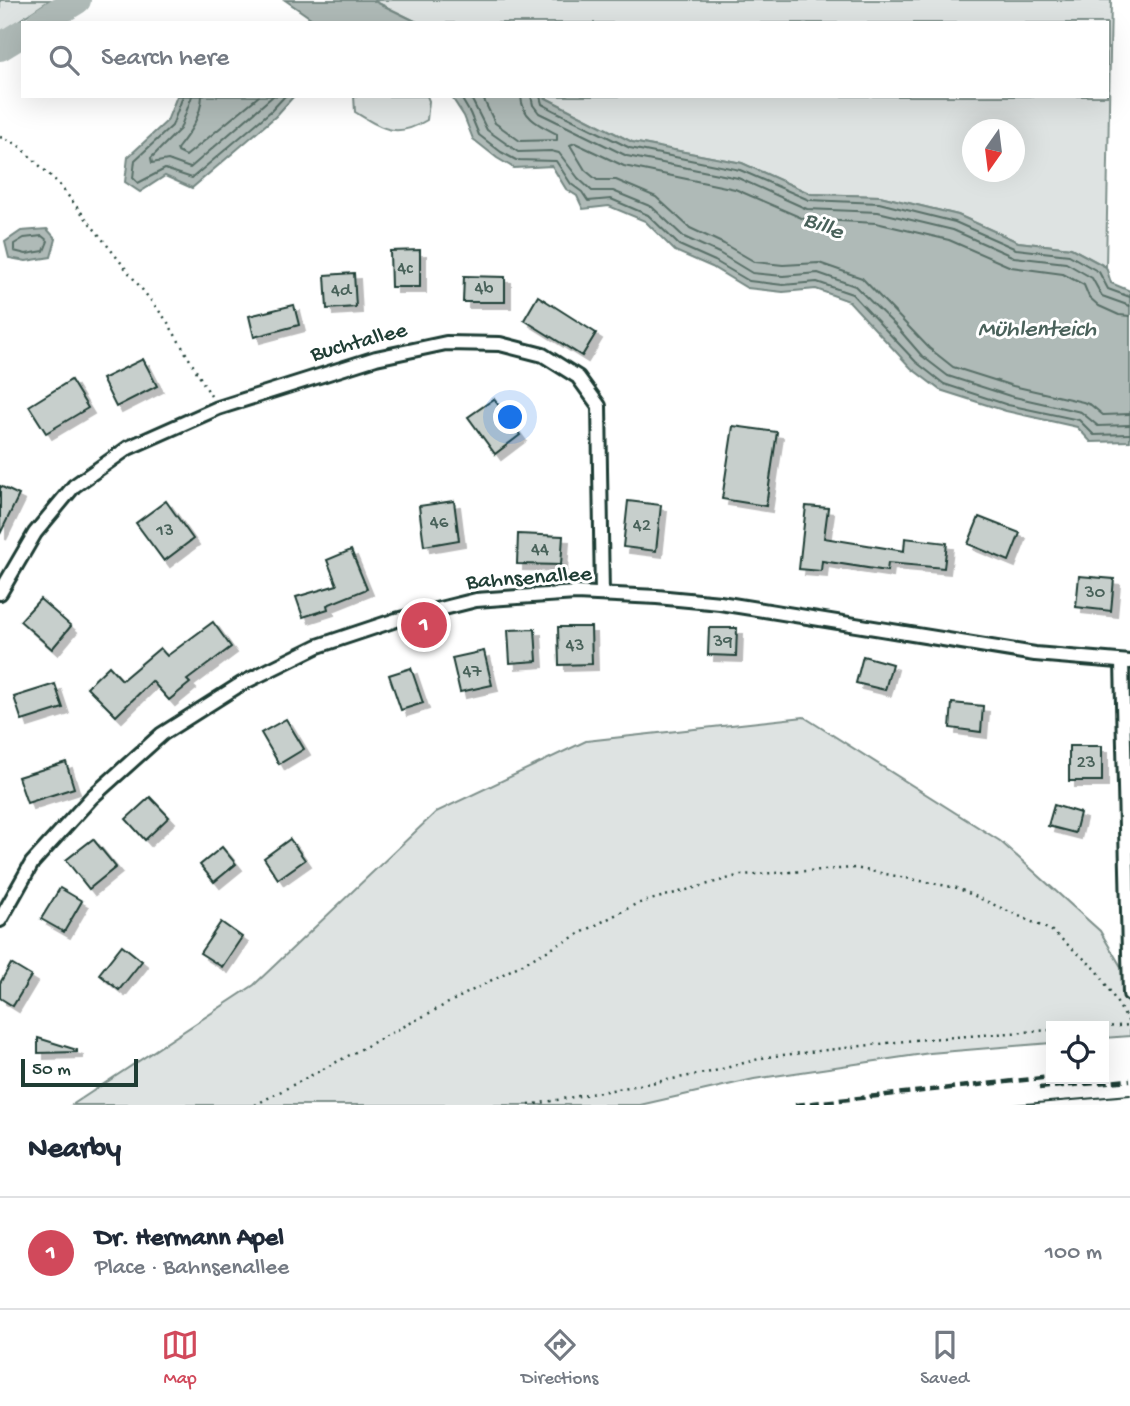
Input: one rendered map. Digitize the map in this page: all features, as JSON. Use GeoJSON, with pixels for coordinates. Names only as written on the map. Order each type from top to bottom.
{"type":"FeatureCollection","features":[{"type":"Feature","properties":{"kind":"street","name":"Buchtallee"},"geometry":{"type":"LineString","coordinates":[[0,593],[35,533],[74,486],[128,448],[218,408],[376,358],[446,343],[500,344],[543,355],[578,377],[599,406],[601,594]]}},
{"type":"Feature","properties":{"kind":"street","name":"Bahnsenallee"},"geometry":{"type":"LineString","coordinates":[[0,920],[32,863],[92,797],[162,734],[241,684],[318,646],[396,620],[476,600],[576,593],[720,603],[1035,654],[1126,662]]}},
{"type":"Feature","properties":{"kind":"street"},"geometry":{"type":"LineString","coordinates":[[1126,662],[1130,994]]}},
{"type":"Feature","properties":{"kind":"path"},"geometry":{"type":"LineString","coordinates":[[0,137],[17,144],[58,183],[167,321],[218,408]]}},
{"type":"Feature","properties":{"kind":"path"},"geometry":{"type":"LineString","coordinates":[[255,1105],[636,904],[741,875],[855,868],[957,888],[1052,931],[1097,970],[1130,1025],[1109,1027]]}},
{"type":"Feature","properties":{"kind":"path"},"geometry":{"type":"LineString","coordinates":[[529,1105],[711,1072],[766,1057],[914,1040],[1046,1030]]}},
{"type":"Feature","properties":{"kind":"shaded area"},"geometry":{"type":"Polygon","coordinates":[[[0,0],[50,0],[0,33],[0,0]]]}},
{"type":"Feature","properties":{"kind":"shaded area"},"geometry":{"type":"Polygon","coordinates":[[[372,0],[1111,0],[1106,267],[1071,248],[1018,242],[958,215],[880,196],[811,194],[742,163],[632,142],[546,98],[1109,98],[1109,21],[415,21],[372,0]]]}},
{"type":"Feature","properties":{"kind":"shaded area"},"geometry":{"type":"Polygon","coordinates":[[[354,98],[428,98],[429,101],[427,120],[407,129],[390,130],[355,112],[354,98]]]}},
{"type":"Feature","properties":{"kind":"shaded area"},"geometry":{"type":"Polygon","coordinates":[[[804,717],[1000,841],[1100,931],[1130,982],[1130,1036],[1109,1038],[1109,1021],[1046,1021],[1046,1043],[930,1053],[754,1079],[640,1105],[72,1105],[254,985],[436,812],[586,741],[804,717]]]}},
{"type":"Feature","properties":{"kind":"water"},"geometry":{"type":"Polygon","coordinates":[[[285,0],[372,0],[415,21],[315,21],[285,0]]]}},
{"type":"Feature","properties":{"kind":"water"},"geometry":{"type":"Polygon","coordinates":[[[176,98],[292,98],[276,116],[192,188],[165,176],[140,192],[125,182],[128,157],[167,121],[176,98]]]}},
{"type":"Feature","properties":{"kind":"water","name":"Mühlenteich"},"geometry":{"type":"Polygon","coordinates":[[[452,98],[546,98],[632,142],[742,163],[811,194],[880,196],[958,215],[1018,242],[1071,248],[1106,267],[1111,283],[1130,291],[1130,441],[1091,442],[1077,427],[1006,411],[940,390],[911,368],[849,301],[816,289],[783,292],[747,288],[712,267],[675,251],[645,221],[609,206],[583,209],[577,196],[566,189],[552,166],[514,168],[497,158],[473,139],[464,116],[452,98]]]}},
{"type":"Feature","properties":{"kind":"water"},"geometry":{"type":"Polygon","coordinates":[[[47,229],[56,239],[51,257],[26,261],[9,258],[5,242],[21,231],[47,229]]]}},
{"type":"Feature","properties":{"kind":"building"},"geometry":{"type":"Polygon","coordinates":[[[420,250],[420,287],[391,287],[390,251],[420,250]]]}},
{"type":"Feature","properties":{"kind":"building"},"geometry":{"type":"Polygon","coordinates":[[[354,273],[356,307],[327,309],[325,275],[354,273]]]}},
{"type":"Feature","properties":{"kind":"building"},"geometry":{"type":"Polygon","coordinates":[[[464,276],[505,277],[505,302],[463,302],[464,276]]]}},
{"type":"Feature","properties":{"kind":"building"},"geometry":{"type":"Polygon","coordinates":[[[538,296],[596,333],[582,356],[524,320],[538,296]]]}},
{"type":"Feature","properties":{"kind":"building"},"geometry":{"type":"Polygon","coordinates":[[[294,305],[299,325],[254,337],[249,316],[294,305]]]}},
{"type":"Feature","properties":{"kind":"building"},"geometry":{"type":"Polygon","coordinates":[[[143,359],[157,386],[116,407],[102,379],[143,359]]]}},
{"type":"Feature","properties":{"kind":"building"},"geometry":{"type":"Polygon","coordinates":[[[71,380],[88,408],[46,433],[29,406],[71,380]]]}},
{"type":"Feature","properties":{"kind":"building"},"geometry":{"type":"Polygon","coordinates":[[[494,399],[520,435],[495,454],[468,417],[494,399]]]}},
{"type":"Feature","properties":{"kind":"building"},"geometry":{"type":"Polygon","coordinates":[[[733,426],[777,432],[766,506],[722,499],[733,426]]]}},
{"type":"Feature","properties":{"kind":"building"},"geometry":{"type":"Polygon","coordinates":[[[0,486],[19,495],[0,534],[0,486]]]}},
{"type":"Feature","properties":{"kind":"building"},"geometry":{"type":"Polygon","coordinates":[[[166,501],[193,539],[164,561],[136,523],[166,501]]]}},
{"type":"Feature","properties":{"kind":"building"},"geometry":{"type":"Polygon","coordinates":[[[454,501],[459,540],[424,546],[419,506],[454,501]]]}},
{"type":"Feature","properties":{"kind":"building"},"geometry":{"type":"Polygon","coordinates":[[[628,501],[661,505],[656,551],[623,547],[628,501]]]}},
{"type":"Feature","properties":{"kind":"building"},"geometry":{"type":"Polygon","coordinates":[[[806,506],[828,508],[824,538],[904,551],[905,538],[947,543],[944,568],[888,563],[887,571],[822,561],[821,571],[799,569],[806,506]]]}},
{"type":"Feature","properties":{"kind":"building"},"geometry":{"type":"Polygon","coordinates":[[[979,517],[1020,533],[1009,561],[968,544],[979,517]]]}},
{"type":"Feature","properties":{"kind":"building"},"geometry":{"type":"Polygon","coordinates":[[[518,534],[563,536],[561,565],[517,564],[518,534]]]}},
{"type":"Feature","properties":{"kind":"building"},"geometry":{"type":"Polygon","coordinates":[[[351,550],[367,589],[327,605],[328,609],[303,617],[296,597],[337,585],[327,560],[351,550]]]}},
{"type":"Feature","properties":{"kind":"building"},"geometry":{"type":"Polygon","coordinates":[[[1079,576],[1114,579],[1111,611],[1076,607],[1079,576]]]}},
{"type":"Feature","properties":{"kind":"building"},"geometry":{"type":"Polygon","coordinates":[[[40,599],[71,626],[52,649],[20,621],[40,599]]]}},
{"type":"Feature","properties":{"kind":"building"},"geometry":{"type":"Polygon","coordinates":[[[213,622],[231,647],[187,680],[190,683],[169,700],[152,681],[116,716],[87,687],[109,666],[122,680],[160,648],[167,656],[213,622]]]}},
{"type":"Feature","properties":{"kind":"building"},"geometry":{"type":"Polygon","coordinates":[[[558,627],[591,627],[592,664],[559,665],[558,627]]]}},
{"type":"Feature","properties":{"kind":"building"},"geometry":{"type":"Polygon","coordinates":[[[709,628],[737,628],[736,656],[708,655],[709,628]]]}},
{"type":"Feature","properties":{"kind":"building"},"geometry":{"type":"Polygon","coordinates":[[[535,629],[537,661],[510,663],[508,630],[535,629]]]}},
{"type":"Feature","properties":{"kind":"building"},"geometry":{"type":"Polygon","coordinates":[[[484,651],[492,685],[460,692],[452,658],[484,651]]]}},
{"type":"Feature","properties":{"kind":"building"},"geometry":{"type":"Polygon","coordinates":[[[863,656],[892,664],[885,690],[856,683],[863,656]]]}},
{"type":"Feature","properties":{"kind":"building"},"geometry":{"type":"Polygon","coordinates":[[[411,668],[423,703],[401,710],[389,675],[411,668]]]}},
{"type":"Feature","properties":{"kind":"building"},"geometry":{"type":"Polygon","coordinates":[[[55,684],[63,708],[22,721],[14,697],[55,684]]]}},
{"type":"Feature","properties":{"kind":"building"},"geometry":{"type":"Polygon","coordinates":[[[952,703],[983,706],[981,732],[950,728],[952,703]]]}},
{"type":"Feature","properties":{"kind":"building"},"geometry":{"type":"Polygon","coordinates":[[[286,719],[304,749],[279,764],[261,733],[286,719]]]}},
{"type":"Feature","properties":{"kind":"building"},"geometry":{"type":"Polygon","coordinates":[[[1069,746],[1102,746],[1102,781],[1069,781],[1069,746]]]}},
{"type":"Feature","properties":{"kind":"building"},"geometry":{"type":"Polygon","coordinates":[[[66,762],[74,788],[27,803],[18,777],[66,762]]]}},
{"type":"Feature","properties":{"kind":"building"},"geometry":{"type":"Polygon","coordinates":[[[150,797],[169,817],[145,840],[126,819],[150,797]]]}},
{"type":"Feature","properties":{"kind":"building"},"geometry":{"type":"Polygon","coordinates":[[[1054,805],[1080,813],[1075,833],[1048,826],[1054,805]]]}},
{"type":"Feature","properties":{"kind":"building"},"geometry":{"type":"Polygon","coordinates":[[[93,839],[116,867],[89,889],[66,860],[93,839]]]}},
{"type":"Feature","properties":{"kind":"building"},"geometry":{"type":"Polygon","coordinates":[[[290,839],[305,860],[278,879],[264,858],[290,839]]]}},
{"type":"Feature","properties":{"kind":"building"},"geometry":{"type":"Polygon","coordinates":[[[222,847],[236,864],[214,882],[200,865],[222,847]]]}},
{"type":"Feature","properties":{"kind":"building"},"geometry":{"type":"Polygon","coordinates":[[[60,888],[82,901],[64,932],[41,919],[60,888]]]}},
{"type":"Feature","properties":{"kind":"building"},"geometry":{"type":"Polygon","coordinates":[[[221,922],[242,937],[222,967],[200,953],[221,922]]]}},
{"type":"Feature","properties":{"kind":"building"},"geometry":{"type":"Polygon","coordinates":[[[122,945],[142,961],[119,990],[99,974],[122,945]]]}},
{"type":"Feature","properties":{"kind":"building"},"geometry":{"type":"Polygon","coordinates":[[[11,964],[31,976],[13,1006],[0,998],[0,983],[11,964]]]}},
{"type":"Feature","properties":{"kind":"building"},"geometry":{"type":"Polygon","coordinates":[[[38,1038],[77,1050],[77,1052],[38,1053],[38,1038]]]}},
{"type":"Feature","properties":{"kind":"waterway","name":"Bille"},"geometry":{"type":"LineString","coordinates":[[43,21],[77,0]]}},
{"type":"Feature","properties":{"kind":"waterway","name":"Bille"},"geometry":{"type":"LineString","coordinates":[[0,47],[21,34]]}},
{"type":"Feature","properties":{"kind":"tram line"},"geometry":{"type":"LineString","coordinates":[[1014,1105],[1130,1095]]}},
{"type":"Feature","properties":{"kind":"railway"},"geometry":{"type":"LineString","coordinates":[[795,1105],[1046,1078]]}},
{"type":"Feature","properties":{"kind":"railway"},"geometry":{"type":"LineString","coordinates":[[1039,1088],[1130,1080]]}},
{"type":"Feature","properties":{"kind":"place","name":"Dr. Hermann Apel"},"geometry":{"type":"Point","coordinates":[424,625]}}]}
